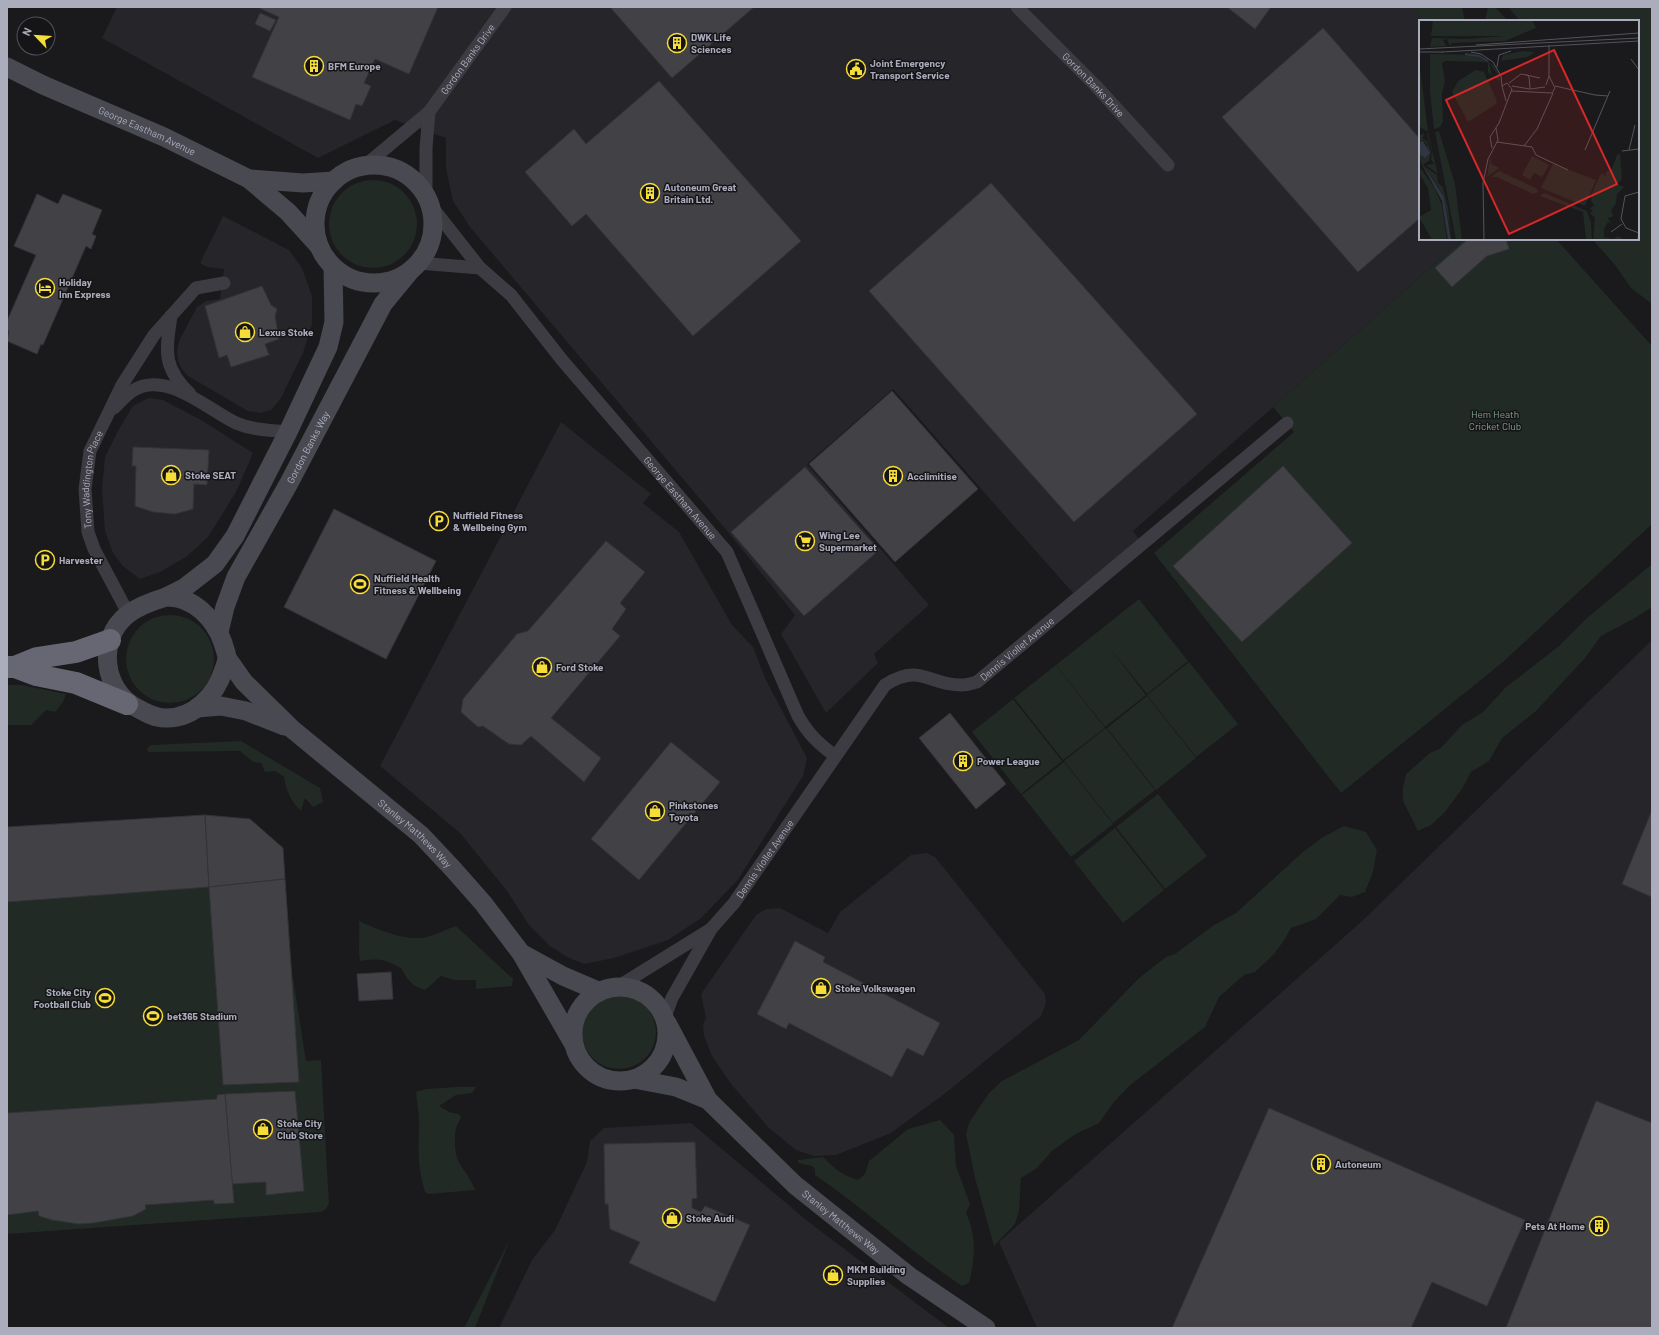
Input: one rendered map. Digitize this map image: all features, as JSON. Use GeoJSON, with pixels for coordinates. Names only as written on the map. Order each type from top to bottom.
{"type":"FeatureCollection","features":[{"type":"Feature","properties":{"kind":"highway"},"geometry":{"type":"LineString","coordinates":[[11,667],[37,658],[76,652],[110,640]]}},
{"type":"Feature","properties":{"kind":"highway"},"geometry":{"type":"LineString","coordinates":[[11,667],[36,675],[76,683],[127,704]]}},
{"type":"Feature","properties":{"kind":"main road","name":"George Eastham Avenue"},"geometry":{"type":"LineString","coordinates":[[7,67],[43,85],[164,137],[249,179],[288,212],[319,246]]}},
{"type":"Feature","properties":{"kind":"main road","name":"George Eastham Avenue"},"geometry":{"type":"LineString","coordinates":[[7,74],[43,85]]}},
{"type":"Feature","properties":{"kind":"main road"},"geometry":{"type":"LineString","coordinates":[[368,163],[393,168],[412,178],[429,199],[433,226],[428,246],[414,266],[385,282],[363,282],[347,277],[333,267],[319,246],[315,226],[320,202],[334,181],[352,170],[368,163]]}},
{"type":"Feature","properties":{"kind":"main road","name":"George Eastham Avenue"},"geometry":{"type":"LineString","coordinates":[[249,179],[301,183],[334,181]]}},
{"type":"Feature","properties":{"kind":"main road","name":"Gordon Banks Way"},"geometry":{"type":"LineString","coordinates":[[219,632],[225,607],[236,577],[289,483],[384,304],[414,266]]}},
{"type":"Feature","properties":{"kind":"main road"},"geometry":{"type":"LineString","coordinates":[[166,597],[176,597],[185,600],[201,610],[219,632],[227,658],[217,686],[197,708],[175,718],[151,716],[127,704],[109,675],[107,651],[110,640],[118,624],[128,613],[149,602],[166,597],[184,588],[215,564],[235,536],[288,432],[328,347],[334,322],[333,267]]}},
{"type":"Feature","properties":{"kind":"main road","name":"Stanley Matthews Way"},"geometry":{"type":"LineString","coordinates":[[227,658],[244,682],[292,729],[422,835],[483,903],[521,954],[573,1043]]}},
{"type":"Feature","properties":{"kind":"main road","name":"Stanley Matthews Way"},"geometry":{"type":"LineString","coordinates":[[197,708],[221,706],[246,711],[292,729]]}},
{"type":"Feature","properties":{"kind":"main road","name":"Stanley Matthews Way"},"geometry":{"type":"LineString","coordinates":[[521,954],[563,976],[598,991]]}},
{"type":"Feature","properties":{"kind":"main road"},"geometry":{"type":"LineString","coordinates":[[619,986],[631,987],[642,991],[658,1004],[666,1020],[667,1040],[662,1056],[653,1068],[634,1079],[621,1081],[604,1079],[586,1068],[577,1053],[573,1043],[573,1029],[576,1015],[586,1000],[598,991],[619,986]]}},
{"type":"Feature","properties":{"kind":"main road","name":"Stanley Matthews Way"},"geometry":{"type":"LineString","coordinates":[[666,1020],[708,1100],[794,1185],[909,1276],[986,1328]]}},
{"type":"Feature","properties":{"kind":"main road","name":"Stanley Matthews Way"},"geometry":{"type":"LineString","coordinates":[[634,1079],[676,1087],[708,1100]]}},
{"type":"Feature","properties":{"kind":"street","name":"Gordon Banks Drive"},"geometry":{"type":"LineString","coordinates":[[368,163],[429,112],[505,7]]}},
{"type":"Feature","properties":{"kind":"street","name":"Gordon Banks Drive"},"geometry":{"type":"LineString","coordinates":[[1017,7],[1095,85],[1168,164]]}},
{"type":"Feature","properties":{"kind":"street"},"geometry":{"type":"LineString","coordinates":[[429,112],[426,148],[429,199]]}},
{"type":"Feature","properties":{"kind":"street","name":"George Eastham Avenue"},"geometry":{"type":"LineString","coordinates":[[429,199],[480,268],[511,295],[562,360],[727,552],[806,732],[835,756]]}},
{"type":"Feature","properties":{"kind":"street"},"geometry":{"type":"LineString","coordinates":[[414,266],[480,268]]}},
{"type":"Feature","properties":{"kind":"street","name":"Tony Waddington Place"},"geometry":{"type":"LineString","coordinates":[[128,613],[94,548],[88,532],[84,489],[90,450],[110,412],[122,384],[154,335],[196,288],[224,283]]}},
{"type":"Feature","properties":{"kind":"street"},"geometry":{"type":"LineString","coordinates":[[172,316],[167,357],[173,373],[181,385],[193,396]]}},
{"type":"Feature","properties":{"kind":"street","name":"Tony Waddington Place"},"geometry":{"type":"LineString","coordinates":[[110,412],[132,391],[151,384],[193,396],[235,422],[249,428],[288,432]]}},
{"type":"Feature","properties":{"kind":"street","name":"Dennis Viollet Avenue"},"geometry":{"type":"LineString","coordinates":[[666,1020],[672,998],[711,929],[734,903],[885,685],[895,678],[907,674],[919,674],[950,684],[963,686],[977,682],[1287,423]]}},
{"type":"Feature","properties":{"kind":"street","name":"Dennis Viollet Avenue"},"geometry":{"type":"LineString","coordinates":[[619,986],[711,929]]}},
{"type":"Feature","properties":{"kind":"shaded area"},"geometry":{"type":"Polygon","coordinates":[[[117,7],[1416,7],[1420,20],[1419,240],[1462,240],[1133,531],[1140,540],[1073,593],[893,389],[807,464],[929,605],[874,654],[878,663],[826,713],[781,634],[795,615],[728,532],[470,227],[453,201],[446,168],[446,138],[395,120],[318,158],[102,38],[117,7]]]}},
{"type":"Feature","properties":{"kind":"shaded area"},"geometry":{"type":"Polygon","coordinates":[[[223,216],[289,250],[302,268],[312,296],[312,324],[303,353],[281,398],[271,410],[261,413],[248,411],[188,376],[181,368],[178,360],[177,351],[179,341],[197,307],[206,301],[220,299],[224,269],[207,267],[200,263],[223,216]]]}},
{"type":"Feature","properties":{"kind":"shaded area"},"geometry":{"type":"Polygon","coordinates":[[[149,398],[163,400],[201,420],[253,453],[236,492],[208,537],[186,557],[160,572],[140,579],[123,566],[113,553],[105,531],[102,489],[105,457],[120,427],[133,406],[149,398]]]}},
{"type":"Feature","properties":{"kind":"shaded area"},"geometry":{"type":"Polygon","coordinates":[[[561,422],[651,494],[643,503],[679,532],[732,625],[753,647],[766,680],[807,758],[803,776],[737,881],[700,919],[668,940],[614,958],[584,964],[567,957],[550,946],[529,925],[507,891],[460,833],[380,766],[561,422]]]}},
{"type":"Feature","properties":{"kind":"shaded area"},"geometry":{"type":"Polygon","coordinates":[[[1652,640],[1652,1328],[1037,1328],[999,1242],[1361,922],[1652,640]]]}},
{"type":"Feature","properties":{"kind":"shaded area"},"geometry":{"type":"Polygon","coordinates":[[[927,853],[935,857],[1045,994],[1046,1003],[1041,1016],[943,1095],[891,1133],[836,1155],[814,1156],[796,1150],[769,1128],[731,1084],[712,1056],[704,1036],[703,1025],[706,1018],[701,994],[756,915],[766,909],[780,908],[828,933],[840,912],[911,855],[927,853]]]}},
{"type":"Feature","properties":{"kind":"shaded area"},"geometry":{"type":"Polygon","coordinates":[[[691,1123],[810,1223],[949,1328],[499,1328],[532,1260],[555,1230],[587,1162],[590,1141],[604,1128],[691,1123]]]}},
{"type":"Feature","properties":{"kind":"green space"},"geometry":{"type":"Polygon","coordinates":[[[1415,7],[1462,7],[1465,20],[1420,20],[1415,7]]]}},
{"type":"Feature","properties":{"kind":"green space"},"geometry":{"type":"Polygon","coordinates":[[[1488,7],[1495,7],[1507,20],[1485,20],[1488,7]]]}},
{"type":"Feature","properties":{"kind":"green space"},"geometry":{"type":"Polygon","coordinates":[[[1508,7],[1652,7],[1652,304],[1631,288],[1615,265],[1593,240],[1639,240],[1639,20],[1519,20],[1508,7]]]}},
{"type":"Feature","properties":{"kind":"green space"},"geometry":{"type":"Polygon","coordinates":[[[373,180],[390,183],[404,193],[414,207],[417,224],[414,241],[404,255],[390,265],[373,268],[356,265],[342,255],[332,241],[329,224],[332,207],[342,193],[356,183],[373,180]]]}},
{"type":"Feature","properties":{"kind":"green space","name":"Hem Heath Cricket Club"},"geometry":{"type":"Polygon","coordinates":[[[1462,240],[1557,240],[1652,346],[1652,524],[1503,662],[1341,793],[1154,553],[1294,432],[1273,407],[1462,240]]]}},
{"type":"Feature","properties":{"kind":"green space"},"geometry":{"type":"Polygon","coordinates":[[[1652,564],[1652,607],[1601,636],[1585,658],[1536,711],[1502,738],[1489,761],[1471,772],[1462,789],[1445,812],[1431,825],[1418,831],[1403,801],[1403,787],[1406,774],[1430,753],[1441,748],[1462,725],[1483,712],[1505,688],[1559,646],[1587,618],[1652,564]]]}},
{"type":"Feature","properties":{"kind":"green space"},"geometry":{"type":"Polygon","coordinates":[[[1139,599],[1188,661],[1147,694],[1109,647],[1146,695],[1105,727],[1056,665],[1139,599]]]}},
{"type":"Feature","properties":{"kind":"green space"},"geometry":{"type":"Polygon","coordinates":[[[170,615],[187,618],[201,628],[211,642],[214,659],[211,676],[201,690],[187,700],[170,703],[153,700],[139,690],[129,676],[126,659],[129,642],[139,628],[153,618],[170,615]]]}},
{"type":"Feature","properties":{"kind":"green space"},"geometry":{"type":"Polygon","coordinates":[[[1189,662],[1238,724],[1196,757],[1147,695],[1189,662]]]}},
{"type":"Feature","properties":{"kind":"green space"},"geometry":{"type":"Polygon","coordinates":[[[1056,665],[1105,728],[1063,760],[1014,698],[1056,665]]]}},
{"type":"Feature","properties":{"kind":"green space"},"geometry":{"type":"Polygon","coordinates":[[[7,685],[22,685],[66,694],[63,702],[55,712],[46,710],[31,725],[7,725],[7,685]]]}},
{"type":"Feature","properties":{"kind":"green space"},"geometry":{"type":"Polygon","coordinates":[[[1147,696],[1196,758],[1156,790],[1107,728],[1147,696]]]}},
{"type":"Feature","properties":{"kind":"green space"},"geometry":{"type":"Polygon","coordinates":[[[1013,699],[1062,761],[1021,794],[972,732],[1013,699]]]}},
{"type":"Feature","properties":{"kind":"green space"},"geometry":{"type":"Polygon","coordinates":[[[1106,728],[1155,790],[1113,823],[1064,761],[1106,728]]]}},
{"type":"Feature","properties":{"kind":"green space"},"geometry":{"type":"Polygon","coordinates":[[[241,741],[320,788],[323,802],[313,807],[305,798],[301,811],[290,796],[284,777],[275,771],[265,772],[261,763],[253,762],[240,751],[148,752],[147,750],[151,745],[241,741]]]}},
{"type":"Feature","properties":{"kind":"green space"},"geometry":{"type":"Polygon","coordinates":[[[1064,762],[1113,824],[1071,857],[1022,795],[1064,762]]]}},
{"type":"Feature","properties":{"kind":"green space"},"geometry":{"type":"Polygon","coordinates":[[[1158,794],[1207,856],[1165,889],[1116,827],[1158,794]]]}},
{"type":"Feature","properties":{"kind":"green space","name":"bet365 Stadium"},"geometry":{"type":"Polygon","coordinates":[[[205,815],[250,819],[283,848],[292,972],[306,1061],[321,1060],[329,1204],[326,1209],[321,1212],[7,1234],[7,827],[205,815]]]}},
{"type":"Feature","properties":{"kind":"green space"},"geometry":{"type":"Polygon","coordinates":[[[1344,826],[1366,832],[1377,850],[1373,872],[1365,892],[1352,897],[1340,895],[1316,919],[1291,928],[1274,954],[1255,972],[1244,975],[1219,997],[1205,1027],[1129,1086],[1114,1102],[1099,1123],[1074,1135],[1052,1151],[1036,1169],[1021,1178],[1019,1211],[1015,1224],[994,1246],[975,1178],[966,1134],[969,1123],[989,1093],[1002,1081],[1079,1040],[1139,978],[1166,957],[1175,954],[1214,925],[1236,913],[1304,851],[1323,837],[1344,826]]]}},
{"type":"Feature","properties":{"kind":"green space"},"geometry":{"type":"Polygon","coordinates":[[[1115,828],[1164,890],[1123,923],[1074,861],[1115,828]]]}},
{"type":"Feature","properties":{"kind":"green space"},"geometry":{"type":"Polygon","coordinates":[[[359,921],[392,934],[410,938],[427,937],[456,926],[513,979],[512,986],[476,989],[476,980],[454,980],[441,976],[425,990],[421,989],[411,982],[402,969],[391,963],[382,960],[360,961],[359,921]]]}},
{"type":"Feature","properties":{"kind":"green space"},"geometry":{"type":"Polygon","coordinates":[[[612,995],[626,995],[640,1001],[650,1011],[656,1025],[654,1046],[650,1053],[640,1063],[626,1069],[612,1069],[598,1063],[588,1053],[582,1039],[582,1025],[588,1011],[598,1001],[612,995]]]}},
{"type":"Feature","properties":{"kind":"green space"},"geometry":{"type":"Polygon","coordinates":[[[476,1087],[472,1093],[456,1095],[439,1106],[449,1112],[459,1114],[461,1118],[455,1134],[455,1148],[459,1162],[475,1190],[429,1194],[425,1192],[420,1168],[419,1120],[416,1092],[426,1089],[476,1087]]]}},
{"type":"Feature","properties":{"kind":"green space"},"geometry":{"type":"Polygon","coordinates":[[[940,1120],[954,1135],[956,1166],[970,1204],[966,1213],[972,1230],[974,1256],[969,1283],[962,1286],[815,1175],[815,1169],[812,1166],[798,1163],[798,1160],[823,1157],[839,1171],[858,1180],[865,1174],[869,1161],[908,1129],[940,1120]]]}},
{"type":"Feature","properties":{"kind":"green space"},"geometry":{"type":"Polygon","coordinates":[[[510,1239],[475,1328],[464,1328],[510,1239]]]}},
{"type":"Feature","properties":{"kind":"building","name":"BFM Europe"},"geometry":{"type":"Polygon","coordinates":[[[257,7],[438,7],[409,74],[375,59],[364,83],[371,86],[362,106],[356,104],[350,120],[252,77],[279,17],[257,7]]]}},
{"type":"Feature","properties":{"kind":"building","name":"DWK Life Sciences"},"geometry":{"type":"Polygon","coordinates":[[[610,7],[754,7],[672,78],[610,7]]]}},
{"type":"Feature","properties":{"kind":"building"},"geometry":{"type":"Polygon","coordinates":[[[1227,7],[1271,7],[1255,29],[1227,7]]]}},
{"type":"Feature","properties":{"kind":"building"},"geometry":{"type":"Polygon","coordinates":[[[260,13],[276,20],[270,31],[255,24],[260,13]]]}},
{"type":"Feature","properties":{"kind":"building"},"geometry":{"type":"Polygon","coordinates":[[[1323,28],[1419,138],[1419,219],[1358,272],[1222,117],[1323,28]]]}},
{"type":"Feature","properties":{"kind":"building","name":"Autoneum Great Britain Ltd."},"geometry":{"type":"Polygon","coordinates":[[[659,81],[801,241],[693,336],[586,214],[572,226],[525,172],[574,129],[586,144],[659,81]]]}},
{"type":"Feature","properties":{"kind":"building"},"geometry":{"type":"Polygon","coordinates":[[[991,183],[1197,414],[1074,522],[869,291],[991,183]]]}},
{"type":"Feature","properties":{"kind":"building","name":"Holiday Inn Express"},"geometry":{"type":"Polygon","coordinates":[[[37,194],[58,204],[63,194],[102,210],[92,234],[96,236],[91,249],[86,246],[43,345],[41,344],[37,354],[7,341],[9,331],[7,330],[7,321],[36,255],[14,246],[37,194]]]}},
{"type":"Feature","properties":{"kind":"building"},"geometry":{"type":"Polygon","coordinates":[[[1467,240],[1506,240],[1509,249],[1487,256],[1452,287],[1435,268],[1467,240]]]}},
{"type":"Feature","properties":{"kind":"building","name":"Lexus Stoke"},"geometry":{"type":"Polygon","coordinates":[[[262,286],[271,305],[277,309],[275,316],[279,339],[265,344],[269,355],[231,367],[227,355],[219,358],[205,306],[262,286]]]}},
{"type":"Feature","properties":{"kind":"building","name":"Acclimitise"},"geometry":{"type":"Polygon","coordinates":[[[892,391],[978,489],[895,562],[809,464],[892,391]]]}},
{"type":"Feature","properties":{"kind":"building","name":"Stoke SEAT"},"geometry":{"type":"Polygon","coordinates":[[[133,447],[209,450],[207,485],[194,484],[193,509],[175,514],[153,512],[135,506],[136,466],[132,466],[133,447]]]}},
{"type":"Feature","properties":{"kind":"building"},"geometry":{"type":"Polygon","coordinates":[[[1283,466],[1352,543],[1242,642],[1173,566],[1283,466]]]}},
{"type":"Feature","properties":{"kind":"building","name":"Wing Lee Supermarket"},"geometry":{"type":"Polygon","coordinates":[[[805,467],[879,550],[804,616],[731,532],[805,467]]]}},
{"type":"Feature","properties":{"kind":"building","name":"Nuffield Health Fitness & Wellbeing"},"geometry":{"type":"Polygon","coordinates":[[[334,509],[436,561],[386,659],[284,607],[334,509]]]}},
{"type":"Feature","properties":{"kind":"building","name":"Ford Stoke"},"geometry":{"type":"Polygon","coordinates":[[[606,541],[645,572],[620,603],[626,609],[612,629],[620,636],[551,718],[601,758],[584,782],[531,736],[521,745],[509,744],[483,726],[478,727],[461,712],[463,699],[517,634],[528,631],[606,541]]]}},
{"type":"Feature","properties":{"kind":"building","name":"Power League"},"geometry":{"type":"Polygon","coordinates":[[[950,713],[1006,784],[976,809],[919,738],[950,713]]]}},
{"type":"Feature","properties":{"kind":"building","name":"Pinkstones Toyota"},"geometry":{"type":"Polygon","coordinates":[[[671,742],[720,782],[639,880],[591,839],[671,742]]]}},
{"type":"Feature","properties":{"kind":"building"},"geometry":{"type":"Polygon","coordinates":[[[1652,810],[1652,897],[1622,884],[1652,810]]]}},
{"type":"Feature","properties":{"kind":"building"},"geometry":{"type":"Polygon","coordinates":[[[205,815],[209,887],[7,902],[7,827],[205,815]]]}},
{"type":"Feature","properties":{"kind":"building"},"geometry":{"type":"Polygon","coordinates":[[[205,815],[250,819],[283,848],[285,879],[209,887],[205,815]]]}},
{"type":"Feature","properties":{"kind":"building"},"geometry":{"type":"Polygon","coordinates":[[[285,879],[299,1082],[223,1085],[209,887],[285,879]]]}},
{"type":"Feature","properties":{"kind":"building","name":"Stoke Volkswagen"},"geometry":{"type":"Polygon","coordinates":[[[795,941],[825,957],[823,962],[940,1023],[923,1056],[907,1048],[892,1077],[789,1023],[786,1029],[757,1014],[795,941]]]}},
{"type":"Feature","properties":{"kind":"building"},"geometry":{"type":"Polygon","coordinates":[[[391,972],[393,999],[359,1001],[357,974],[391,972]]]}},
{"type":"Feature","properties":{"kind":"building","name":"Stoke City Club Store"},"geometry":{"type":"Polygon","coordinates":[[[295,1091],[304,1191],[266,1195],[266,1182],[232,1184],[225,1094],[295,1091]]]}},
{"type":"Feature","properties":{"kind":"building"},"geometry":{"type":"Polygon","coordinates":[[[225,1094],[234,1203],[215,1204],[213,1200],[145,1205],[146,1209],[133,1216],[79,1224],[52,1220],[39,1216],[38,1211],[7,1215],[7,1113],[217,1099],[217,1095],[225,1094]]]}},
{"type":"Feature","properties":{"kind":"building","name":"Pets At Home"},"geometry":{"type":"Polygon","coordinates":[[[1596,1101],[1652,1123],[1652,1328],[1506,1328],[1596,1101]]]}},
{"type":"Feature","properties":{"kind":"building","name":"Autoneum"},"geometry":{"type":"Polygon","coordinates":[[[1269,1108],[1525,1220],[1487,1306],[1432,1282],[1411,1328],[1172,1328],[1269,1108]]]}},
{"type":"Feature","properties":{"kind":"building","name":"Stoke Audi"},"geometry":{"type":"Polygon","coordinates":[[[695,1142],[697,1198],[692,1199],[692,1208],[701,1212],[705,1206],[750,1225],[715,1302],[629,1263],[640,1242],[610,1229],[608,1204],[605,1204],[604,1144],[695,1142]]]}},
{"type":"Feature","properties":{"kind":"place","name":"DWK Life Sciences"},"geometry":{"type":"Point","coordinates":[677,43]}},
{"type":"Feature","properties":{"kind":"place","name":"BFM Europe"},"geometry":{"type":"Point","coordinates":[314,66]}},
{"type":"Feature","properties":{"kind":"place","name":"Joint Emergency Transport Service"},"geometry":{"type":"Point","coordinates":[856,69]}},
{"type":"Feature","properties":{"kind":"place","name":"Autoneum Great Britain Ltd."},"geometry":{"type":"Point","coordinates":[650,193]}},
{"type":"Feature","properties":{"kind":"place","name":"Holiday Inn Express"},"geometry":{"type":"Point","coordinates":[45,288]}},
{"type":"Feature","properties":{"kind":"place","name":"Lexus Stoke"},"geometry":{"type":"Point","coordinates":[245,332]}},
{"type":"Feature","properties":{"kind":"place","name":"Stoke SEAT"},"geometry":{"type":"Point","coordinates":[171,475]}},
{"type":"Feature","properties":{"kind":"place","name":"Acclimitise"},"geometry":{"type":"Point","coordinates":[893,476]}},
{"type":"Feature","properties":{"kind":"place","name":"Nuffield Fitness & Wellbeing Gym"},"geometry":{"type":"Point","coordinates":[439,521]}},
{"type":"Feature","properties":{"kind":"place","name":"Wing Lee Supermarket"},"geometry":{"type":"Point","coordinates":[805,541]}},
{"type":"Feature","properties":{"kind":"place","name":"Harvester"},"geometry":{"type":"Point","coordinates":[45,560]}},
{"type":"Feature","properties":{"kind":"place","name":"Nuffield Health Fitness & Wellbeing"},"geometry":{"type":"Point","coordinates":[360,584]}},
{"type":"Feature","properties":{"kind":"place","name":"Ford Stoke"},"geometry":{"type":"Point","coordinates":[542,667]}},
{"type":"Feature","properties":{"kind":"place","name":"Power League"},"geometry":{"type":"Point","coordinates":[963,761]}},
{"type":"Feature","properties":{"kind":"place","name":"Pinkstones Toyota"},"geometry":{"type":"Point","coordinates":[655,811]}},
{"type":"Feature","properties":{"kind":"place","name":"Stoke Volkswagen"},"geometry":{"type":"Point","coordinates":[821,988]}},
{"type":"Feature","properties":{"kind":"place","name":"Stoke City Football Club"},"geometry":{"type":"Point","coordinates":[105,998]}},
{"type":"Feature","properties":{"kind":"place","name":"bet365 Stadium"},"geometry":{"type":"Point","coordinates":[153,1016]}},
{"type":"Feature","properties":{"kind":"place","name":"Stoke City Club Store"},"geometry":{"type":"Point","coordinates":[263,1129]}},
{"type":"Feature","properties":{"kind":"place","name":"Autoneum"},"geometry":{"type":"Point","coordinates":[1321,1164]}},
{"type":"Feature","properties":{"kind":"place","name":"Stoke Audi"},"geometry":{"type":"Point","coordinates":[672,1218]}},
{"type":"Feature","properties":{"kind":"place","name":"Pets At Home"},"geometry":{"type":"Point","coordinates":[1599,1226]}},
{"type":"Feature","properties":{"kind":"place","name":"MKM Building Supplies"},"geometry":{"type":"Point","coordinates":[833,1275]}}]}
